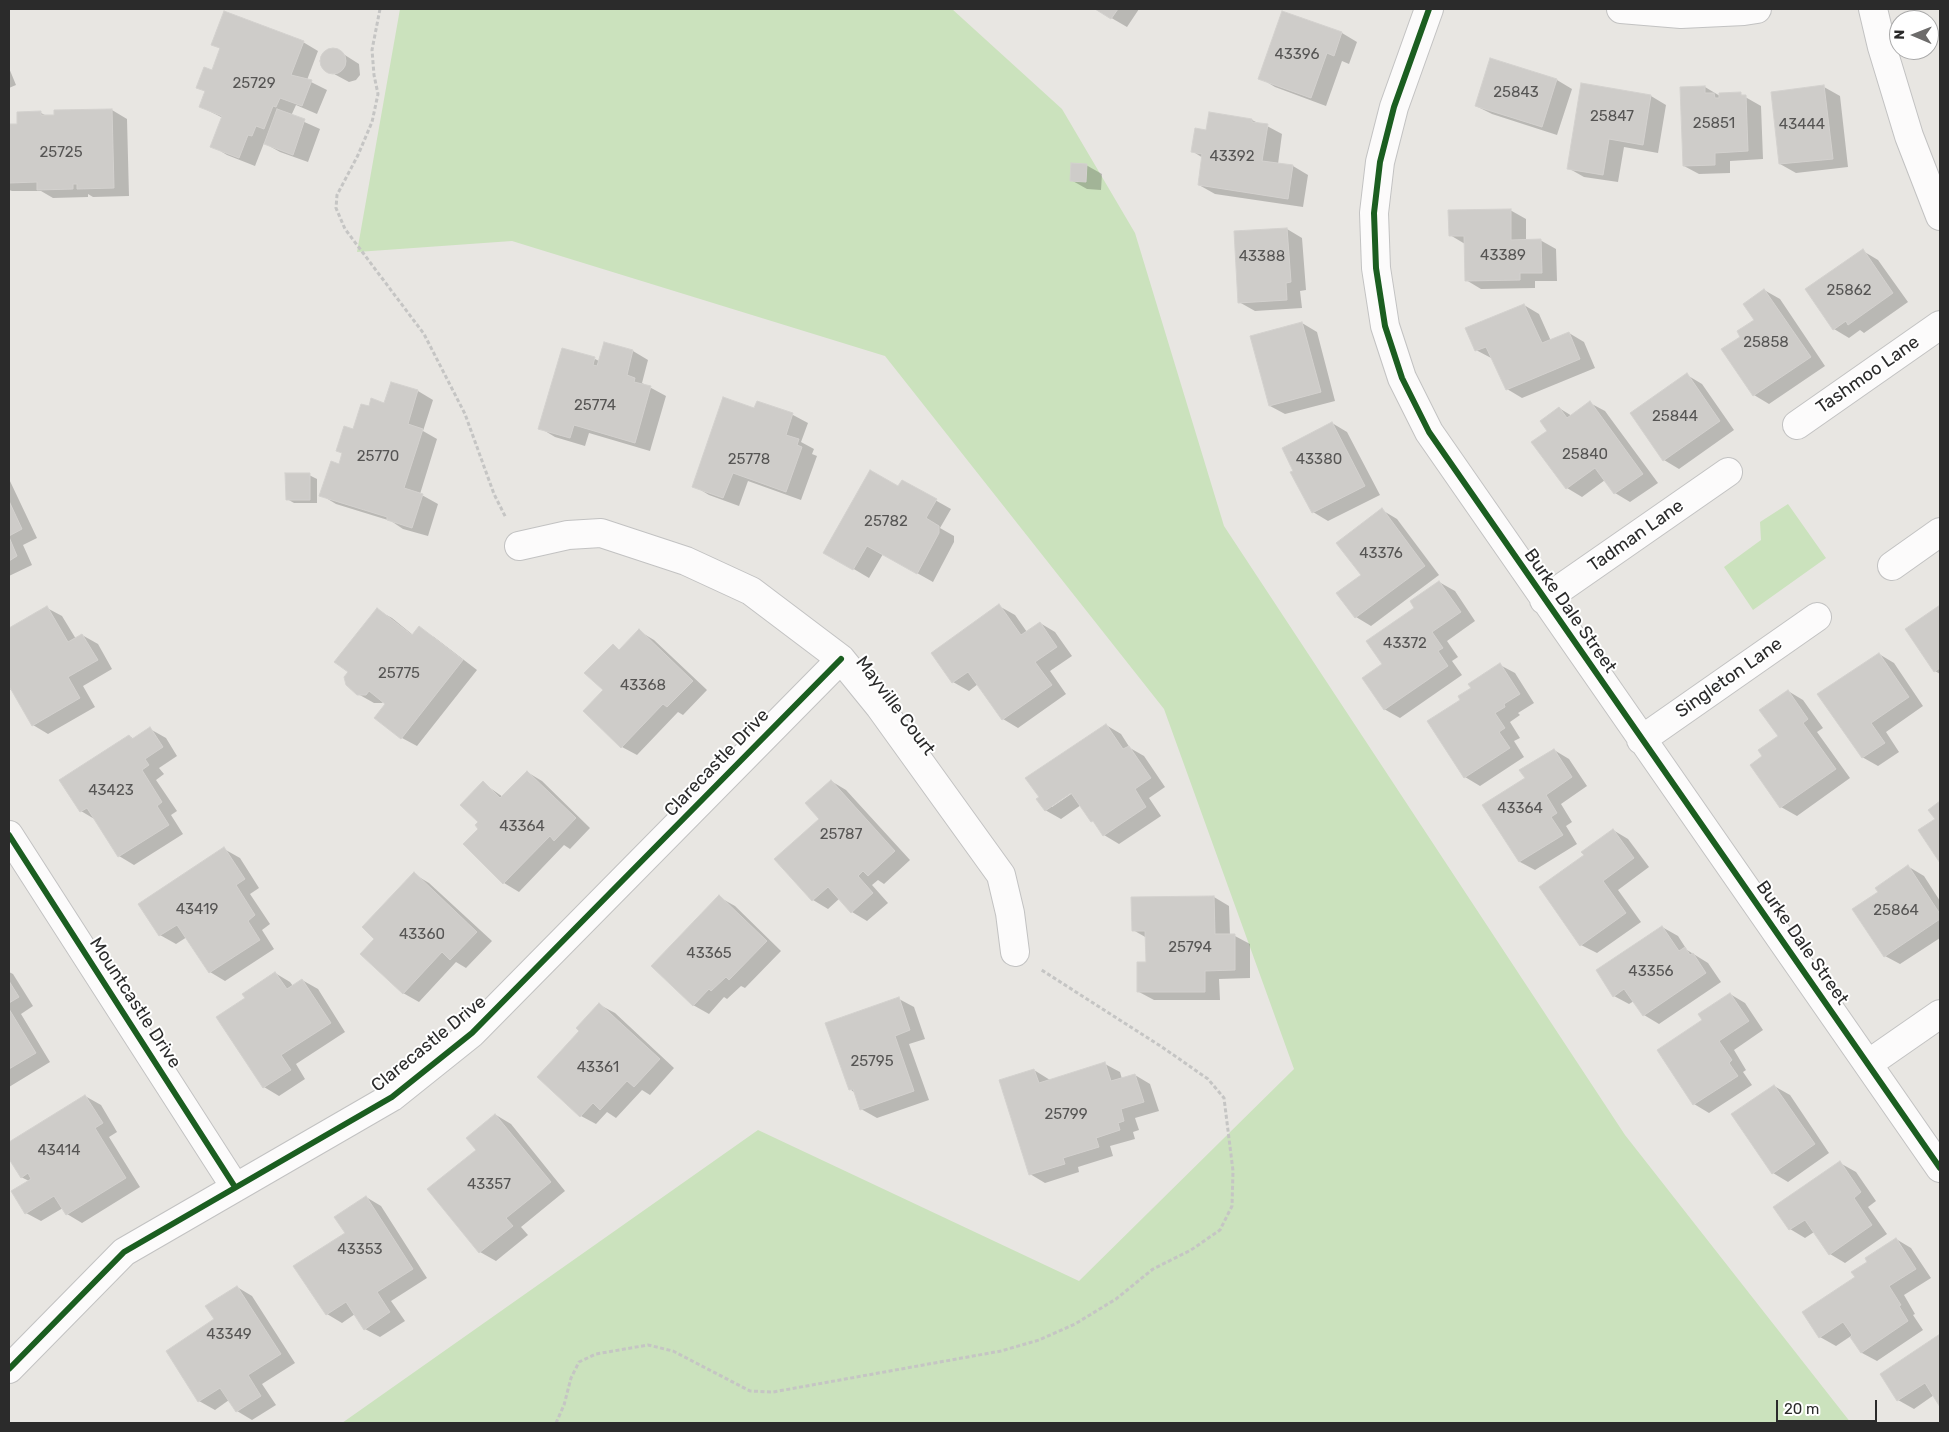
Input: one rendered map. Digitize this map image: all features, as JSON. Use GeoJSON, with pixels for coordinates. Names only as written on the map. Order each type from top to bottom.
{"type":"FeatureCollection","features":[{"type":"Feature","properties":{"kind":"street","name":"Burke Dale Street"},"geometry":{"type":"LineString","coordinates":[[1429,9],[1394,107],[1380,162],[1374,213],[1376,268],[1385,326],[1402,378],[1429,432],[1641,740],[1940,1168]]}},
{"type":"Feature","properties":{"kind":"street"},"geometry":{"type":"LineString","coordinates":[[1621,9],[1681,14],[1757,9]]}},
{"type":"Feature","properties":{"kind":"street"},"geometry":{"type":"LineString","coordinates":[[1873,9],[1909,136],[1940,216]]}},
{"type":"Feature","properties":{"kind":"street","name":"Tashmoo Lane"},"geometry":{"type":"LineString","coordinates":[[1797,425],[1940,325]]}},
{"type":"Feature","properties":{"kind":"street","name":"Tadman Lane"},"geometry":{"type":"LineString","coordinates":[[1544,600],[1728,472]]}},
{"type":"Feature","properties":{"kind":"street"},"geometry":{"type":"LineString","coordinates":[[1892,566],[1940,532]]}},
{"type":"Feature","properties":{"kind":"street","name":"Mayville Court"},"geometry":{"type":"LineString","coordinates":[[519,546],[568,535],[602,533],[686,561],[752,591],[841,658],[880,707],[1001,875],[1010,913],[1014,952]]}},
{"type":"Feature","properties":{"kind":"street","name":"Singleton Lane"},"geometry":{"type":"LineString","coordinates":[[1641,740],[1817,617]]}},
{"type":"Feature","properties":{"kind":"street","name":"Clarecastle Drive"},"geometry":{"type":"LineString","coordinates":[[9,1370],[124,1252],[392,1097],[472,1033],[841,658]]}},
{"type":"Feature","properties":{"kind":"street","name":"Mountcastle Drive"},"geometry":{"type":"LineString","coordinates":[[9,835],[235,1187]]}},
{"type":"Feature","properties":{"kind":"street"},"geometry":{"type":"LineString","coordinates":[[1868,1064],[1940,1014]]}},
{"type":"Feature","properties":{"kind":"path"},"geometry":{"type":"LineString","coordinates":[[380,9],[372,50],[378,94],[372,122],[358,155],[337,195],[336,208],[345,229],[424,334],[465,414],[494,494],[519,546]]}},
{"type":"Feature","properties":{"kind":"path"},"geometry":{"type":"LineString","coordinates":[[556,1423],[564,1404],[571,1378],[579,1362],[596,1354],[648,1346],[672,1351],[750,1391],[773,1392],[1001,1351],[1039,1340],[1075,1324],[1116,1299],[1153,1269],[1191,1250],[1220,1230],[1232,1206],[1233,1171],[1224,1098],[1208,1079],[1162,1047],[1014,952]]}},
{"type":"Feature","properties":{"kind":"green space"},"geometry":{"type":"Polygon","coordinates":[[[400,9],[952,9],[1062,109],[1135,233],[1224,526],[1625,1135],[1851,1423],[342,1423],[758,1130],[1079,1281],[1294,1069],[1164,709],[885,356],[512,241],[357,252],[400,9]]]}},
{"type":"Feature","properties":{"kind":"green space"},"geometry":{"type":"Polygon","coordinates":[[[1788,504],[1826,558],[1753,610],[1724,567],[1761,540],[1760,522],[1788,504]]]}},
{"type":"Feature","properties":{"kind":"building"},"geometry":{"type":"Polygon","coordinates":[[[1095,9],[1118,9],[1111,19],[1095,9]]]}},
{"type":"Feature","properties":{"kind":"building"},"geometry":{"type":"Polygon","coordinates":[[[224,11],[304,41],[291,75],[312,80],[302,106],[280,98],[276,107],[273,106],[264,129],[256,126],[252,136],[248,135],[239,158],[210,147],[222,116],[199,107],[205,91],[196,88],[204,67],[212,70],[220,48],[211,45],[224,11]]]}},
{"type":"Feature","properties":{"kind":"building"},"geometry":{"type":"Polygon","coordinates":[[[1282,11],[1342,32],[1334,56],[1327,53],[1311,98],[1258,79],[1282,11]]]}},
{"type":"Feature","properties":{"kind":"building"},"geometry":{"type":"Polygon","coordinates":[[[333,48],[342,52],[346,61],[342,70],[333,74],[324,70],[320,61],[324,52],[333,48]]]}},
{"type":"Feature","properties":{"kind":"building"},"geometry":{"type":"Polygon","coordinates":[[[1490,58],[1557,79],[1542,127],[1475,106],[1490,58]]]}},
{"type":"Feature","properties":{"kind":"building"},"geometry":{"type":"Polygon","coordinates":[[[1581,83],[1651,95],[1643,145],[1609,139],[1603,175],[1567,169],[1581,83]]]}},
{"type":"Feature","properties":{"kind":"building"},"geometry":{"type":"Polygon","coordinates":[[[1824,85],[1833,159],[1779,164],[1771,92],[1824,85]]]}},
{"type":"Feature","properties":{"kind":"building"},"geometry":{"type":"Polygon","coordinates":[[[1705,86],[1705,93],[1714,93],[1715,98],[1719,98],[1719,93],[1741,92],[1741,95],[1746,95],[1748,151],[1715,153],[1715,165],[1683,166],[1680,87],[1705,86]]]}},
{"type":"Feature","properties":{"kind":"building"},"geometry":{"type":"Polygon","coordinates":[[[112,109],[114,188],[77,189],[77,184],[73,184],[73,189],[37,190],[37,182],[9,183],[9,124],[17,124],[17,112],[41,111],[41,115],[54,115],[54,110],[112,109]]]}},
{"type":"Feature","properties":{"kind":"building"},"geometry":{"type":"Polygon","coordinates":[[[277,109],[305,119],[293,155],[264,144],[277,109]]]}},
{"type":"Feature","properties":{"kind":"building"},"geometry":{"type":"Polygon","coordinates":[[[1209,112],[1252,119],[1252,122],[1268,124],[1262,161],[1293,165],[1288,199],[1198,185],[1202,154],[1191,152],[1195,128],[1206,130],[1209,112]]]}},
{"type":"Feature","properties":{"kind":"building"},"geometry":{"type":"Polygon","coordinates":[[[1071,163],[1087,164],[1086,182],[1070,181],[1071,163]]]}},
{"type":"Feature","properties":{"kind":"building"},"geometry":{"type":"Polygon","coordinates":[[[1511,209],[1511,240],[1541,239],[1542,273],[1520,273],[1520,280],[1465,281],[1464,236],[1449,236],[1448,210],[1511,209]]]}},
{"type":"Feature","properties":{"kind":"building"},"geometry":{"type":"Polygon","coordinates":[[[1287,228],[1291,282],[1286,283],[1287,300],[1238,303],[1234,231],[1287,228]]]}},
{"type":"Feature","properties":{"kind":"building"},"geometry":{"type":"Polygon","coordinates":[[[1863,249],[1893,293],[1848,325],[1846,321],[1833,330],[1805,289],[1863,249]]]}},
{"type":"Feature","properties":{"kind":"building"},"geometry":{"type":"Polygon","coordinates":[[[1764,289],[1811,357],[1753,396],[1721,349],[1740,337],[1737,331],[1754,320],[1743,304],[1764,289]]]}},
{"type":"Feature","properties":{"kind":"building"},"geometry":{"type":"Polygon","coordinates":[[[1524,304],[1542,343],[1569,332],[1580,359],[1506,390],[1486,347],[1475,351],[1465,328],[1524,304]]]}},
{"type":"Feature","properties":{"kind":"building"},"geometry":{"type":"Polygon","coordinates":[[[1302,322],[1321,392],[1269,406],[1250,336],[1302,322]]]}},
{"type":"Feature","properties":{"kind":"building"},"geometry":{"type":"Polygon","coordinates":[[[604,342],[633,350],[627,375],[635,378],[634,382],[651,386],[635,443],[574,425],[570,438],[538,429],[562,348],[595,357],[593,365],[597,366],[604,342]]]}},
{"type":"Feature","properties":{"kind":"building"},"geometry":{"type":"Polygon","coordinates":[[[1687,373],[1720,421],[1663,461],[1630,413],[1687,373]]]}},
{"type":"Feature","properties":{"kind":"building"},"geometry":{"type":"Polygon","coordinates":[[[391,382],[418,390],[408,424],[423,429],[404,488],[423,494],[412,528],[387,520],[387,517],[319,496],[331,461],[339,464],[342,453],[336,451],[344,426],[353,429],[361,404],[369,406],[371,398],[384,403],[391,382]]]}},
{"type":"Feature","properties":{"kind":"building"},"geometry":{"type":"Polygon","coordinates":[[[723,397],[754,408],[757,401],[793,413],[786,435],[799,439],[797,445],[802,447],[786,492],[733,473],[723,498],[692,487],[723,397]]]}},
{"type":"Feature","properties":{"kind":"building"},"geometry":{"type":"Polygon","coordinates":[[[1590,401],[1643,474],[1614,494],[1595,468],[1566,489],[1531,442],[1547,431],[1540,421],[1559,407],[1567,418],[1590,401]]]}},
{"type":"Feature","properties":{"kind":"building"},"geometry":{"type":"Polygon","coordinates":[[[1332,422],[1365,486],[1312,513],[1290,472],[1293,471],[1282,448],[1332,422]]]}},
{"type":"Feature","properties":{"kind":"building"},"geometry":{"type":"Polygon","coordinates":[[[870,470],[898,486],[902,480],[937,499],[926,518],[939,526],[939,533],[917,574],[867,546],[853,570],[823,553],[870,470]]]}},
{"type":"Feature","properties":{"kind":"building"},"geometry":{"type":"Polygon","coordinates":[[[285,473],[310,473],[310,500],[286,500],[285,473]]]}},
{"type":"Feature","properties":{"kind":"building"},"geometry":{"type":"Polygon","coordinates":[[[9,501],[22,529],[9,536],[9,501]]]}},
{"type":"Feature","properties":{"kind":"building"},"geometry":{"type":"Polygon","coordinates":[[[1382,508],[1425,566],[1355,618],[1336,593],[1361,575],[1336,543],[1382,508]]]}},
{"type":"Feature","properties":{"kind":"building"},"geometry":{"type":"Polygon","coordinates":[[[9,537],[17,556],[9,561],[9,537]]]}},
{"type":"Feature","properties":{"kind":"building"},"geometry":{"type":"Polygon","coordinates":[[[1439,581],[1461,612],[1432,632],[1443,648],[1438,651],[1448,666],[1384,710],[1362,678],[1382,664],[1366,641],[1414,608],[1410,601],[1439,581]]]}},
{"type":"Feature","properties":{"kind":"building"},"geometry":{"type":"Polygon","coordinates":[[[999,604],[1021,635],[1040,622],[1057,647],[1035,662],[1052,685],[1002,720],[968,672],[952,683],[931,653],[999,604]]]}},
{"type":"Feature","properties":{"kind":"building"},"geometry":{"type":"Polygon","coordinates":[[[1940,605],[1940,668],[1934,672],[1905,629],[1940,605]]]}},
{"type":"Feature","properties":{"kind":"building"},"geometry":{"type":"Polygon","coordinates":[[[47,606],[68,642],[82,634],[98,660],[68,677],[80,698],[32,726],[9,686],[9,628],[47,606]]]}},
{"type":"Feature","properties":{"kind":"building"},"geometry":{"type":"Polygon","coordinates":[[[377,608],[412,635],[419,626],[463,660],[401,739],[374,718],[385,704],[369,691],[366,695],[357,695],[346,685],[344,677],[348,672],[334,662],[377,608]]]}},
{"type":"Feature","properties":{"kind":"building"},"geometry":{"type":"Polygon","coordinates":[[[639,629],[693,681],[667,707],[663,704],[621,748],[583,711],[603,690],[584,673],[613,644],[619,650],[639,629]]]}},
{"type":"Feature","properties":{"kind":"building"},"geometry":{"type":"Polygon","coordinates":[[[1879,653],[1909,697],[1871,723],[1885,743],[1862,758],[1817,694],[1879,653]]]}},
{"type":"Feature","properties":{"kind":"building"},"geometry":{"type":"Polygon","coordinates":[[[1500,663],[1520,694],[1504,704],[1505,707],[1495,713],[1505,728],[1499,732],[1510,748],[1464,778],[1427,721],[1460,700],[1458,696],[1471,688],[1468,684],[1500,663]]]}},
{"type":"Feature","properties":{"kind":"building"},"geometry":{"type":"Polygon","coordinates":[[[1788,690],[1808,719],[1803,723],[1836,769],[1780,808],[1750,765],[1762,756],[1758,750],[1778,736],[1759,710],[1788,690]]]}},
{"type":"Feature","properties":{"kind":"building"},"geometry":{"type":"Polygon","coordinates":[[[1106,724],[1123,749],[1129,746],[1151,778],[1135,789],[1146,807],[1103,836],[1071,793],[1045,811],[1036,799],[1039,797],[1025,778],[1106,724]]]}},
{"type":"Feature","properties":{"kind":"building"},"geometry":{"type":"Polygon","coordinates":[[[150,727],[163,747],[145,759],[149,765],[142,770],[162,802],[157,806],[169,825],[118,857],[87,808],[80,812],[59,780],[129,735],[132,739],[150,727]]]}},
{"type":"Feature","properties":{"kind":"building"},"geometry":{"type":"Polygon","coordinates":[[[1554,749],[1572,777],[1546,795],[1557,813],[1551,817],[1563,835],[1519,862],[1482,805],[1525,778],[1519,770],[1554,749]]]}},
{"type":"Feature","properties":{"kind":"building"},"geometry":{"type":"Polygon","coordinates":[[[527,771],[576,818],[554,841],[550,836],[503,884],[463,844],[478,829],[475,825],[478,822],[460,805],[483,781],[500,798],[527,771]]]}},
{"type":"Feature","properties":{"kind":"building"},"geometry":{"type":"Polygon","coordinates":[[[831,780],[895,851],[868,876],[863,871],[858,876],[873,893],[851,913],[828,887],[812,901],[774,859],[819,819],[805,803],[831,780]]]}},
{"type":"Feature","properties":{"kind":"building"},"geometry":{"type":"Polygon","coordinates":[[[1940,801],[1940,863],[1918,830],[1935,819],[1928,810],[1940,801]]]}},
{"type":"Feature","properties":{"kind":"building"},"geometry":{"type":"Polygon","coordinates":[[[1613,829],[1634,858],[1603,881],[1626,913],[1580,946],[1539,887],[1584,855],[1581,852],[1613,829]]]}},
{"type":"Feature","properties":{"kind":"building"},"geometry":{"type":"Polygon","coordinates":[[[224,847],[245,879],[236,885],[255,915],[248,921],[260,940],[209,973],[177,925],[159,936],[138,904],[224,847]]]}},
{"type":"Feature","properties":{"kind":"building"},"geometry":{"type":"Polygon","coordinates":[[[1908,865],[1940,914],[1940,919],[1884,957],[1852,909],[1878,892],[1875,888],[1908,865]]]}},
{"type":"Feature","properties":{"kind":"building"},"geometry":{"type":"Polygon","coordinates":[[[414,872],[477,932],[450,960],[442,952],[403,994],[360,954],[374,939],[362,927],[414,872]]]}},
{"type":"Feature","properties":{"kind":"building"},"geometry":{"type":"Polygon","coordinates":[[[719,895],[767,941],[729,980],[726,977],[711,991],[709,989],[693,1006],[651,966],[719,895]]]}},
{"type":"Feature","properties":{"kind":"building"},"geometry":{"type":"Polygon","coordinates":[[[1214,896],[1215,934],[1235,934],[1235,970],[1205,971],[1205,992],[1137,992],[1137,962],[1146,962],[1145,931],[1132,931],[1131,897],[1214,896]]]}},
{"type":"Feature","properties":{"kind":"building"},"geometry":{"type":"Polygon","coordinates":[[[1662,926],[1679,951],[1685,947],[1690,955],[1693,953],[1706,973],[1643,1016],[1624,989],[1613,997],[1596,970],[1662,926]]]}},
{"type":"Feature","properties":{"kind":"building"},"geometry":{"type":"Polygon","coordinates":[[[275,972],[287,989],[302,979],[331,1023],[281,1055],[291,1070],[263,1088],[216,1017],[245,998],[242,994],[275,972]]]}},
{"type":"Feature","properties":{"kind":"building"},"geometry":{"type":"Polygon","coordinates":[[[9,981],[19,997],[9,1003],[9,981]]]}},
{"type":"Feature","properties":{"kind":"building"},"geometry":{"type":"Polygon","coordinates":[[[1730,993],[1749,1021],[1719,1041],[1732,1060],[1729,1063],[1738,1076],[1693,1105],[1657,1050],[1702,1020],[1698,1014],[1730,993]]]}},
{"type":"Feature","properties":{"kind":"building"},"geometry":{"type":"Polygon","coordinates":[[[899,997],[910,1030],[895,1036],[914,1091],[860,1110],[853,1089],[849,1090],[825,1023],[899,997]]]}},
{"type":"Feature","properties":{"kind":"building"},"geometry":{"type":"Polygon","coordinates":[[[599,1003],[660,1059],[634,1087],[627,1081],[600,1110],[593,1103],[580,1117],[537,1077],[579,1031],[576,1028],[599,1003]]]}},
{"type":"Feature","properties":{"kind":"building"},"geometry":{"type":"Polygon","coordinates":[[[9,1009],[36,1053],[9,1069],[9,1009]]]}},
{"type":"Feature","properties":{"kind":"building"},"geometry":{"type":"Polygon","coordinates":[[[1105,1062],[1111,1081],[1135,1074],[1144,1102],[1121,1109],[1124,1121],[1118,1123],[1120,1130],[1096,1138],[1099,1147],[1063,1158],[1065,1164],[1029,1175],[999,1080],[1034,1069],[1039,1083],[1105,1062]]]}},
{"type":"Feature","properties":{"kind":"building"},"geometry":{"type":"Polygon","coordinates":[[[1774,1085],[1815,1144],[1772,1174],[1731,1114],[1774,1085]]]}},
{"type":"Feature","properties":{"kind":"building"},"geometry":{"type":"Polygon","coordinates":[[[85,1095],[103,1123],[95,1128],[126,1178],[66,1215],[54,1196],[25,1214],[11,1191],[31,1179],[28,1173],[21,1178],[9,1159],[9,1142],[85,1095]]]}},
{"type":"Feature","properties":{"kind":"building"},"geometry":{"type":"Polygon","coordinates":[[[495,1114],[551,1182],[506,1218],[513,1226],[479,1253],[427,1189],[476,1150],[466,1138],[495,1114]]]}},
{"type":"Feature","properties":{"kind":"building"},"geometry":{"type":"Polygon","coordinates":[[[1840,1161],[1861,1192],[1854,1198],[1872,1225],[1829,1255],[1805,1220],[1789,1230],[1773,1207],[1840,1161]]]}},
{"type":"Feature","properties":{"kind":"building"},"geometry":{"type":"Polygon","coordinates":[[[366,1196],[413,1269],[377,1292],[390,1312],[364,1330],[346,1302],[326,1315],[293,1266],[345,1233],[334,1217],[366,1196]]]}},
{"type":"Feature","properties":{"kind":"building"},"geometry":{"type":"Polygon","coordinates":[[[1896,1238],[1916,1269],[1889,1286],[1908,1321],[1861,1353],[1843,1322],[1819,1338],[1802,1312],[1855,1277],[1851,1272],[1867,1262],[1865,1258],[1896,1238]]]}},
{"type":"Feature","properties":{"kind":"building"},"geometry":{"type":"Polygon","coordinates":[[[237,1286],[281,1354],[248,1375],[261,1396],[236,1412],[220,1388],[198,1402],[166,1351],[214,1319],[205,1306],[237,1286]]]}},
{"type":"Feature","properties":{"kind":"building"},"geometry":{"type":"Polygon","coordinates":[[[1940,1334],[1940,1407],[1925,1383],[1897,1401],[1880,1374],[1940,1334]]]}},
{"type":"Feature","properties":{"kind":"cycle path"},"geometry":{"type":"LineString","coordinates":[[1429,9],[1394,107],[1380,162],[1374,213],[1376,268],[1385,326],[1402,378],[1429,432],[1940,1168]]}},
{"type":"Feature","properties":{"kind":"cycle path"},"geometry":{"type":"LineString","coordinates":[[9,1369],[124,1252],[392,1097],[472,1033],[841,659]]}},
{"type":"Feature","properties":{"kind":"cycle path"},"geometry":{"type":"LineString","coordinates":[[9,835],[235,1187]]}}]}
